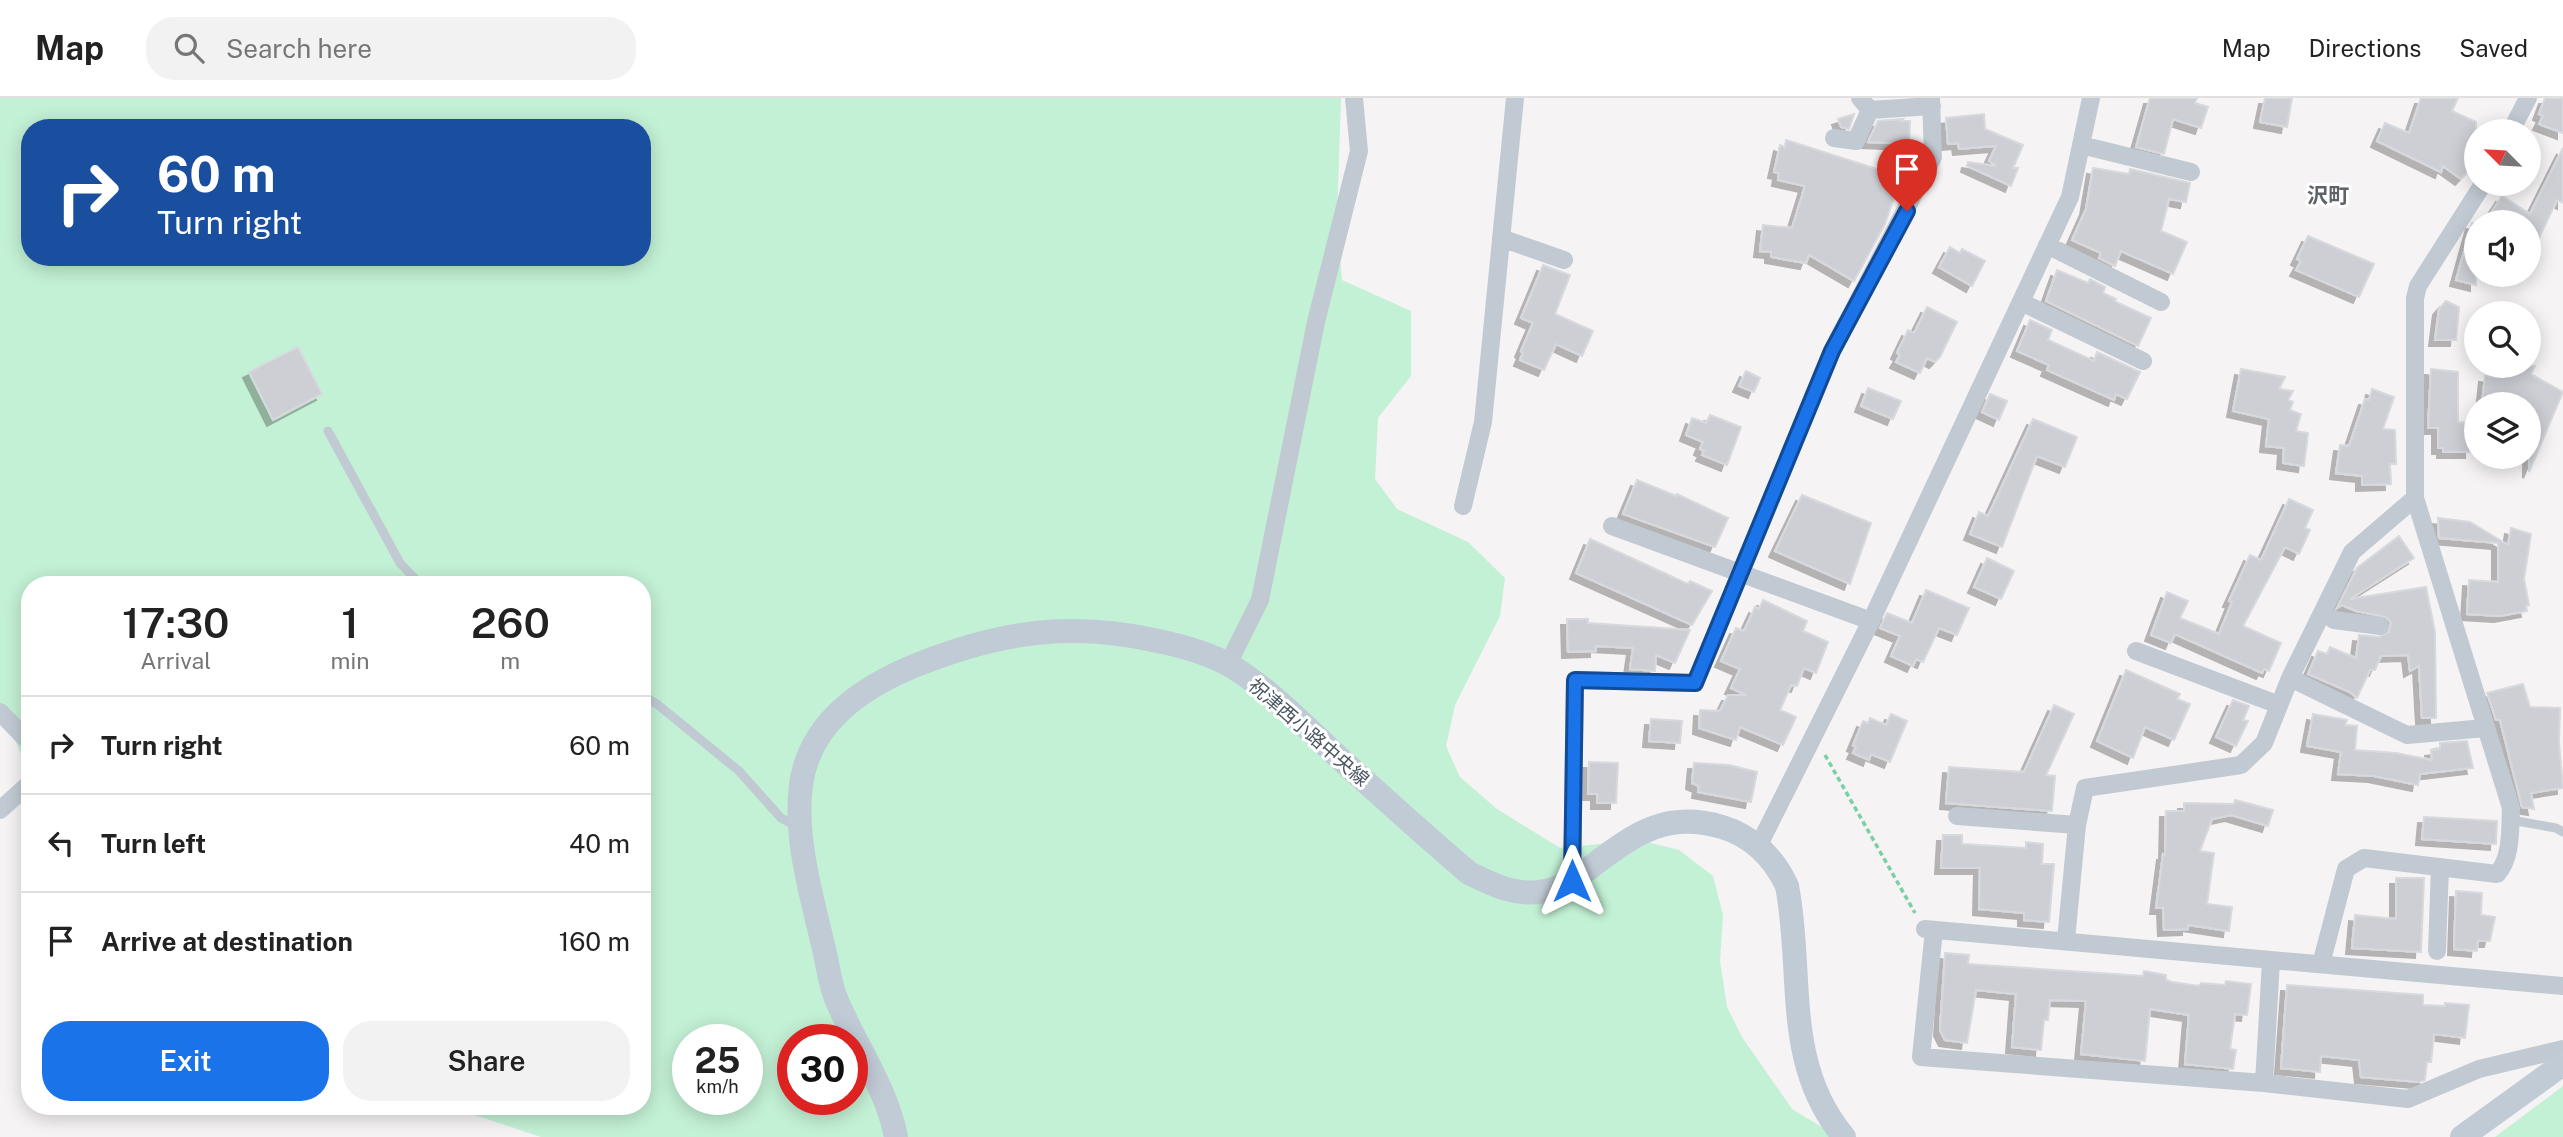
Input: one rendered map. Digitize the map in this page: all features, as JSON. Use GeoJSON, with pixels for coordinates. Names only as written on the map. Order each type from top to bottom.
{"type":"FeatureCollection","features":[{"type":"Feature","properties":{"kind":"main road","name":"祝津西小路中央線"},"geometry":{"type":"LineString","coordinates":[[895,1137],[892,1115],[835,998],[811,893],[802,830],[801,786],[806,758],[819,733],[860,693],[946,654],[993,639],[1041,630],[1077,629],[1176,645],[1228,664],[1268,692],[1469,873],[1499,889],[1542,892],[1572,881],[1647,829],[1671,821],[1717,825],[1739,832],[1758,847],[1780,871],[1787,886],[1804,1060],[1817,1098],[1844,1137]]}},
{"type":"Feature","properties":{"kind":"main road"},"geometry":{"type":"LineString","coordinates":[[2462,1137],[2563,1064]]}},
{"type":"Feature","properties":{"kind":"street"},"geometry":{"type":"LineString","coordinates":[[1228,664],[1260,600],[1316,322],[1359,151],[1354,98]]}},
{"type":"Feature","properties":{"kind":"street"},"geometry":{"type":"LineString","coordinates":[[1463,506],[1483,422],[1515,98]]}},
{"type":"Feature","properties":{"kind":"street"},"geometry":{"type":"LineString","coordinates":[[1758,847],[1871,621],[2070,197],[2091,98]]}},
{"type":"Feature","properties":{"kind":"street"},"geometry":{"type":"LineString","coordinates":[[2517,119],[2528,98]]}},
{"type":"Feature","properties":{"kind":"street"},"geometry":{"type":"LineString","coordinates":[[1572,881],[1575,680],[1695,683],[1832,351],[1933,157],[1932,102],[1865,104],[1856,141],[1834,138]]}},
{"type":"Feature","properties":{"kind":"street"},"geometry":{"type":"LineString","coordinates":[[2081,145],[2191,172]]}},
{"type":"Feature","properties":{"kind":"street"},"geometry":{"type":"LineString","coordinates":[[2321,964],[2346,869],[2364,858],[2497,874],[2505,859],[2511,808],[2415,498],[2417,286],[2475,196]]}},
{"type":"Feature","properties":{"kind":"street"},"geometry":{"type":"LineString","coordinates":[[1501,238],[1564,260]]}},
{"type":"Feature","properties":{"kind":"street"},"geometry":{"type":"LineString","coordinates":[[2048,245],[2161,302]]}},
{"type":"Feature","properties":{"kind":"street"},"geometry":{"type":"LineString","coordinates":[[2021,302],[2143,361]]}},
{"type":"Feature","properties":{"kind":"street"},"geometry":{"type":"LineString","coordinates":[[2066,940],[2077,825],[2085,788],[2241,765],[2264,743],[2290,678],[2352,552],[2415,498]]}},
{"type":"Feature","properties":{"kind":"street"},"geometry":{"type":"LineString","coordinates":[[1612,526],[1871,621]]}},
{"type":"Feature","properties":{"kind":"street"},"geometry":{"type":"LineString","coordinates":[[2323,612],[2334,620],[2381,626]]}},
{"type":"Feature","properties":{"kind":"street"},"geometry":{"type":"LineString","coordinates":[[2136,651],[2279,705]]}},
{"type":"Feature","properties":{"kind":"street"},"geometry":{"type":"LineString","coordinates":[[2290,678],[2407,735],[2485,728]]}},
{"type":"Feature","properties":{"kind":"street"},"geometry":{"type":"LineString","coordinates":[[0,712],[21,734]]}},
{"type":"Feature","properties":{"kind":"street"},"geometry":{"type":"LineString","coordinates":[[0,810],[21,791]]}},
{"type":"Feature","properties":{"kind":"street"},"geometry":{"type":"LineString","coordinates":[[1957,816],[2077,825]]}},
{"type":"Feature","properties":{"kind":"street"},"geometry":{"type":"LineString","coordinates":[[2437,951],[2440,867]]}},
{"type":"Feature","properties":{"kind":"street"},"geometry":{"type":"LineString","coordinates":[[2563,986],[1929,929],[1921,1057],[2264,1083],[2408,1099],[2479,1069],[2563,1049]]}},
{"type":"Feature","properties":{"kind":"street"},"geometry":{"type":"LineString","coordinates":[[2264,1083],[2271,961]]}},
{"type":"Feature","properties":{"kind":"lane"},"geometry":{"type":"LineString","coordinates":[[328,431],[400,563],[412,576]]}},
{"type":"Feature","properties":{"kind":"lane"},"geometry":{"type":"LineString","coordinates":[[651,701],[739,771],[781,818],[802,830]]}},
{"type":"Feature","properties":{"kind":"lane"},"geometry":{"type":"LineString","coordinates":[[2511,820],[2556,828],[2563,832]]}},
{"type":"Feature","properties":{"kind":"path"},"geometry":{"type":"LineString","coordinates":[[1814,735],[1929,929]]}},
{"type":"Feature","properties":{"kind":"green space"},"geometry":{"type":"Polygon","coordinates":[[[0,98],[1341,98],[1337,219],[1342,280],[1411,311],[1411,376],[1378,418],[1375,479],[1397,509],[1468,542],[1505,578],[1500,616],[1455,705],[1446,746],[1460,777],[1497,809],[1560,848],[1639,840],[1679,850],[1713,876],[1723,915],[1720,961],[1727,1007],[1742,1037],[1792,1109],[1838,1137],[541,1137],[474,1115],[651,1115],[651,576],[21,576],[21,754],[0,703],[0,98]]]}},
{"type":"Feature","properties":{"kind":"green space"},"geometry":{"type":"Polygon","coordinates":[[[2563,1086],[2563,1137],[2495,1137],[2563,1086]]]}},
{"type":"Feature","properties":{"kind":"building"},"geometry":{"type":"Polygon","coordinates":[[[2150,98],[2197,98],[2195,103],[2208,107],[2201,128],[2173,119],[2164,154],[2136,147],[2150,98]]]}},
{"type":"Feature","properties":{"kind":"building"},"geometry":{"type":"Polygon","coordinates":[[[2265,98],[2292,98],[2287,127],[2260,122],[2265,98]]]}},
{"type":"Feature","properties":{"kind":"building"},"geometry":{"type":"Polygon","coordinates":[[[2421,98],[2458,98],[2452,111],[2469,119],[2464,119],[2464,176],[2461,179],[2443,166],[2441,172],[2377,141],[2385,123],[2409,133],[2421,98]]]}},
{"type":"Feature","properties":{"kind":"building"},"geometry":{"type":"Polygon","coordinates":[[[2545,98],[2563,98],[2563,133],[2541,125],[2543,116],[2539,114],[2545,98]]]}},
{"type":"Feature","properties":{"kind":"building"},"geometry":{"type":"Polygon","coordinates":[[[1854,114],[1849,129],[1841,127],[1838,119],[1854,114]]]}},
{"type":"Feature","properties":{"kind":"building"},"geometry":{"type":"Polygon","coordinates":[[[1984,114],[1985,129],[2023,145],[2013,168],[2018,168],[2011,186],[1967,166],[1968,162],[1996,166],[1989,161],[1996,146],[1959,149],[1958,143],[1948,144],[1946,118],[1984,114]]]}},
{"type":"Feature","properties":{"kind":"building"},"geometry":{"type":"Polygon","coordinates":[[[1903,119],[1901,121],[1910,121],[1909,144],[1868,142],[1878,121],[1903,119]]]}},
{"type":"Feature","properties":{"kind":"building"},"geometry":{"type":"Polygon","coordinates":[[[1786,140],[1905,178],[1899,195],[1895,194],[1885,224],[1854,281],[1809,255],[1806,263],[1771,257],[1771,252],[1760,251],[1763,225],[1792,228],[1805,186],[1778,180],[1779,173],[1774,172],[1780,145],[1785,147],[1786,140]]]}},
{"type":"Feature","properties":{"kind":"building"},"geometry":{"type":"Polygon","coordinates":[[[2563,148],[2563,203],[2557,200],[2541,234],[2541,210],[2532,210],[2563,148]]]}},
{"type":"Feature","properties":{"kind":"building"},"geometry":{"type":"Polygon","coordinates":[[[2093,168],[2129,174],[2130,169],[2190,183],[2186,202],[2169,199],[2161,231],[2187,242],[2173,274],[2121,251],[2115,266],[2099,258],[2101,253],[2072,240],[2086,209],[2093,168]]]}},
{"type":"Feature","properties":{"kind":"building"},"geometry":{"type":"Polygon","coordinates":[[[2502,196],[2524,210],[2493,210],[2502,196]]]}},
{"type":"Feature","properties":{"kind":"building"},"geometry":{"type":"Polygon","coordinates":[[[2308,236],[2374,264],[2359,297],[2296,270],[2301,261],[2297,259],[2308,236]]]}},
{"type":"Feature","properties":{"kind":"building"},"geometry":{"type":"Polygon","coordinates":[[[1950,247],[1960,253],[1962,249],[1985,261],[1972,286],[1939,267],[1950,247]]]}},
{"type":"Feature","properties":{"kind":"building"},"geometry":{"type":"Polygon","coordinates":[[[2464,252],[2464,282],[2456,280],[2464,252]]]}},
{"type":"Feature","properties":{"kind":"building"},"geometry":{"type":"Polygon","coordinates":[[[1543,265],[1570,275],[1555,314],[1593,331],[1582,356],[1556,344],[1544,370],[1520,360],[1533,323],[1521,318],[1543,265]]]}},
{"type":"Feature","properties":{"kind":"building"},"geometry":{"type":"Polygon","coordinates":[[[2057,270],[2088,283],[2090,279],[2105,287],[2103,293],[2116,299],[2114,301],[2151,318],[2138,346],[2046,301],[2057,270]]]}},
{"type":"Feature","properties":{"kind":"building"},"geometry":{"type":"Polygon","coordinates":[[[2446,301],[2459,307],[2456,340],[2435,340],[2439,309],[2446,301]]]}},
{"type":"Feature","properties":{"kind":"building"},"geometry":{"type":"Polygon","coordinates":[[[1927,307],[1957,322],[1940,357],[1935,362],[1927,358],[1920,373],[1896,362],[1900,355],[1897,353],[1908,330],[1914,333],[1927,307]]]}},
{"type":"Feature","properties":{"kind":"building"},"geometry":{"type":"Polygon","coordinates":[[[2030,320],[2052,330],[2048,340],[2094,361],[2097,352],[2140,372],[2127,399],[2116,394],[2114,400],[2047,370],[2049,365],[2017,351],[2030,320]]]}},
{"type":"Feature","properties":{"kind":"building"},"geometry":{"type":"Polygon","coordinates":[[[298,347],[322,394],[273,420],[249,372],[298,347]]]}},
{"type":"Feature","properties":{"kind":"building"},"geometry":{"type":"Polygon","coordinates":[[[2241,369],[2285,377],[2279,389],[2293,391],[2288,400],[2293,402],[2290,410],[2301,414],[2296,431],[2308,433],[2304,466],[2283,463],[2284,448],[2266,446],[2269,419],[2233,411],[2241,369]]]}},
{"type":"Feature","properties":{"kind":"building"},"geometry":{"type":"Polygon","coordinates":[[[2431,369],[2458,372],[2458,422],[2464,422],[2464,452],[2443,452],[2443,448],[2438,448],[2438,428],[2428,428],[2431,369]]]}},
{"type":"Feature","properties":{"kind":"building"},"geometry":{"type":"Polygon","coordinates":[[[1746,371],[1760,378],[1754,392],[1739,386],[1746,371]]]}},
{"type":"Feature","properties":{"kind":"building"},"geometry":{"type":"Polygon","coordinates":[[[2485,378],[2538,378],[2563,392],[2541,444],[2541,392],[2483,392],[2485,378]]]}},
{"type":"Feature","properties":{"kind":"building"},"geometry":{"type":"Polygon","coordinates":[[[1868,388],[1901,401],[1893,419],[1861,406],[1868,388]]]}},
{"type":"Feature","properties":{"kind":"building"},"geometry":{"type":"Polygon","coordinates":[[[2372,389],[2394,397],[2383,429],[2395,430],[2396,464],[2390,464],[2391,484],[2362,485],[2362,476],[2336,473],[2340,445],[2349,446],[2365,399],[2369,400],[2372,389]]]}},
{"type":"Feature","properties":{"kind":"building"},"geometry":{"type":"Polygon","coordinates":[[[1990,394],[2007,401],[1999,420],[1982,412],[1990,394]]]}},
{"type":"Feature","properties":{"kind":"building"},"geometry":{"type":"Polygon","coordinates":[[[1710,415],[1741,427],[1727,465],[1702,455],[1704,451],[1700,449],[1703,442],[1686,435],[1692,418],[1706,423],[1710,415]]]}},
{"type":"Feature","properties":{"kind":"building"},"geometry":{"type":"Polygon","coordinates":[[[2033,419],[2077,437],[2065,467],[2037,456],[2002,547],[1970,534],[1979,512],[1988,516],[2033,419]]]}},
{"type":"Feature","properties":{"kind":"building"},"geometry":{"type":"Polygon","coordinates":[[[1637,480],[1676,496],[1677,494],[1728,518],[1715,547],[1623,514],[1637,480]]]}},
{"type":"Feature","properties":{"kind":"building"},"geometry":{"type":"Polygon","coordinates":[[[1802,495],[1871,523],[1850,584],[1775,551],[1802,495]]]}},
{"type":"Feature","properties":{"kind":"building"},"geometry":{"type":"Polygon","coordinates":[[[2289,499],[2313,510],[2305,528],[2310,530],[2299,554],[2285,547],[2243,626],[2281,643],[2269,671],[2264,669],[2262,673],[2175,634],[2171,643],[2151,635],[2167,592],[2188,601],[2180,618],[2219,634],[2232,602],[2229,601],[2250,555],[2261,560],[2289,499]]]}},
{"type":"Feature","properties":{"kind":"building"},"geometry":{"type":"Polygon","coordinates":[[[2438,518],[2470,522],[2508,545],[2511,528],[2531,534],[2524,579],[2529,605],[2526,606],[2527,611],[2500,616],[2467,614],[2469,580],[2498,582],[2498,543],[2439,538],[2438,518]]]}},
{"type":"Feature","properties":{"kind":"building"},"geometry":{"type":"Polygon","coordinates":[[[2399,536],[2414,558],[2350,599],[2426,587],[2435,632],[2436,718],[2422,718],[2419,666],[2410,671],[2408,655],[2381,656],[2375,670],[2370,670],[2357,698],[2350,692],[2308,674],[2318,651],[2327,654],[2330,647],[2356,658],[2359,635],[2379,637],[2389,632],[2391,622],[2386,617],[2356,611],[2342,605],[2337,608],[2357,568],[2399,536]]]}},
{"type":"Feature","properties":{"kind":"building"},"geometry":{"type":"Polygon","coordinates":[[[1590,539],[1688,584],[1690,581],[1712,591],[1692,625],[1576,573],[1590,539]]]}},
{"type":"Feature","properties":{"kind":"building"},"geometry":{"type":"Polygon","coordinates":[[[1987,558],[2014,571],[2001,599],[1974,587],[1987,558]]]}},
{"type":"Feature","properties":{"kind":"building"},"geometry":{"type":"Polygon","coordinates":[[[1926,590],[1969,608],[1957,635],[1939,628],[1923,662],[1916,659],[1913,666],[1891,656],[1900,636],[1880,628],[1887,613],[1912,623],[1926,590]]]}},
{"type":"Feature","properties":{"kind":"building"},"geometry":{"type":"Polygon","coordinates":[[[1763,600],[1807,621],[1803,631],[1828,642],[1816,673],[1804,668],[1797,686],[1791,685],[1780,710],[1796,717],[1783,745],[1740,727],[1736,740],[1699,728],[1700,710],[1720,711],[1728,695],[1746,695],[1731,688],[1740,669],[1721,661],[1736,628],[1744,631],[1755,607],[1759,609],[1763,600]]]}},
{"type":"Feature","properties":{"kind":"building"},"geometry":{"type":"Polygon","coordinates":[[[1567,619],[1588,619],[1588,623],[1690,630],[1675,663],[1656,655],[1655,671],[1630,669],[1633,648],[1596,646],[1596,651],[1568,652],[1567,619]]]}},
{"type":"Feature","properties":{"kind":"building"},"geometry":{"type":"Polygon","coordinates":[[[2126,670],[2180,694],[2177,699],[2190,704],[2174,740],[2145,727],[2133,758],[2097,741],[2126,670]]]}},
{"type":"Feature","properties":{"kind":"building"},"geometry":{"type":"Polygon","coordinates":[[[2523,684],[2530,707],[2560,708],[2559,743],[2563,788],[2531,793],[2534,809],[2522,807],[2500,720],[2496,720],[2487,693],[2523,684]]]}},
{"type":"Feature","properties":{"kind":"building"},"geometry":{"type":"Polygon","coordinates":[[[2233,700],[2249,706],[2243,720],[2248,721],[2236,746],[2216,737],[2233,700]]]}},
{"type":"Feature","properties":{"kind":"building"},"geometry":{"type":"Polygon","coordinates":[[[2054,705],[2074,714],[2046,775],[2055,776],[2052,811],[1946,803],[1949,767],[2024,772],[2054,705]]]}},
{"type":"Feature","properties":{"kind":"building"},"geometry":{"type":"Polygon","coordinates":[[[1891,714],[1907,721],[1890,762],[1871,754],[1869,760],[1853,753],[1856,747],[1853,745],[1863,721],[1868,723],[1870,718],[1886,725],[1891,714]]]}},
{"type":"Feature","properties":{"kind":"building"},"geometry":{"type":"Polygon","coordinates":[[[2313,714],[2347,720],[2345,725],[2357,726],[2355,750],[2396,753],[2432,760],[2431,750],[2440,749],[2440,743],[2467,741],[2473,768],[2420,774],[2418,785],[2374,776],[2338,774],[2341,752],[2307,746],[2313,714]]]}},
{"type":"Feature","properties":{"kind":"building"},"geometry":{"type":"Polygon","coordinates":[[[1651,719],[1682,721],[1680,743],[1649,741],[1651,719]]]}},
{"type":"Feature","properties":{"kind":"building"},"geometry":{"type":"Polygon","coordinates":[[[1589,762],[1618,763],[1616,803],[1597,803],[1597,794],[1588,794],[1589,762]]]}},
{"type":"Feature","properties":{"kind":"building"},"geometry":{"type":"Polygon","coordinates":[[[1694,763],[1729,765],[1757,772],[1751,802],[1698,792],[1699,786],[1692,783],[1694,763]]]}},
{"type":"Feature","properties":{"kind":"building"},"geometry":{"type":"Polygon","coordinates":[[[2235,800],[2273,810],[2268,826],[2231,815],[2212,819],[2200,851],[2214,853],[2207,904],[2232,907],[2229,931],[2188,925],[2188,929],[2164,930],[2163,908],[2156,908],[2163,854],[2165,855],[2166,811],[2184,811],[2184,803],[2234,804],[2235,800]]]}},
{"type":"Feature","properties":{"kind":"building"},"geometry":{"type":"Polygon","coordinates":[[[2424,817],[2497,821],[2496,844],[2422,839],[2424,817]]]}},
{"type":"Feature","properties":{"kind":"building"},"geometry":{"type":"Polygon","coordinates":[[[1943,835],[1962,835],[1962,844],[2026,848],[2026,842],[2043,844],[2042,864],[2054,864],[2049,922],[2024,920],[2024,913],[1979,909],[1980,868],[1941,868],[1943,835]]]}},
{"type":"Feature","properties":{"kind":"building"},"geometry":{"type":"Polygon","coordinates":[[[2396,878],[2424,878],[2421,952],[2352,948],[2355,915],[2396,919],[2396,878]]]}},
{"type":"Feature","properties":{"kind":"building"},"geometry":{"type":"Polygon","coordinates":[[[2456,891],[2482,893],[2481,915],[2495,917],[2490,941],[2478,941],[2477,951],[2454,949],[2456,891]]]}},
{"type":"Feature","properties":{"kind":"building"},"geometry":{"type":"Polygon","coordinates":[[[1945,953],[1969,955],[1968,964],[2143,976],[2144,971],[2166,975],[2166,980],[2172,982],[2199,986],[2201,983],[2225,985],[2226,981],[2251,984],[2247,1015],[2235,1014],[2230,1049],[2236,1050],[2233,1069],[2185,1064],[2189,1015],[2150,1009],[2145,1061],[2081,1054],[2086,1001],[2050,1000],[2048,1020],[2044,1020],[2041,1050],[2012,1047],[2016,994],[1976,990],[1967,1043],[1945,1040],[1940,1030],[1945,953]]]}},
{"type":"Feature","properties":{"kind":"building"},"geometry":{"type":"Polygon","coordinates":[[[2287,985],[2423,995],[2423,1005],[2469,1005],[2465,1038],[2434,1034],[2431,1062],[2427,1062],[2425,1080],[2419,1082],[2361,1077],[2359,1060],[2321,1056],[2320,1072],[2281,1068],[2287,985]]]}},
{"type":"Feature","properties":{"kind":"district","name":"沢町"},"geometry":{"type":"Point","coordinates":[2328,195]}},
{"type":"Feature","properties":{"kind":"route"},"geometry":{"type":"LineString","coordinates":[[1572,881],[1575,680],[1695,683],[1832,351],[1907,211]]}}]}
